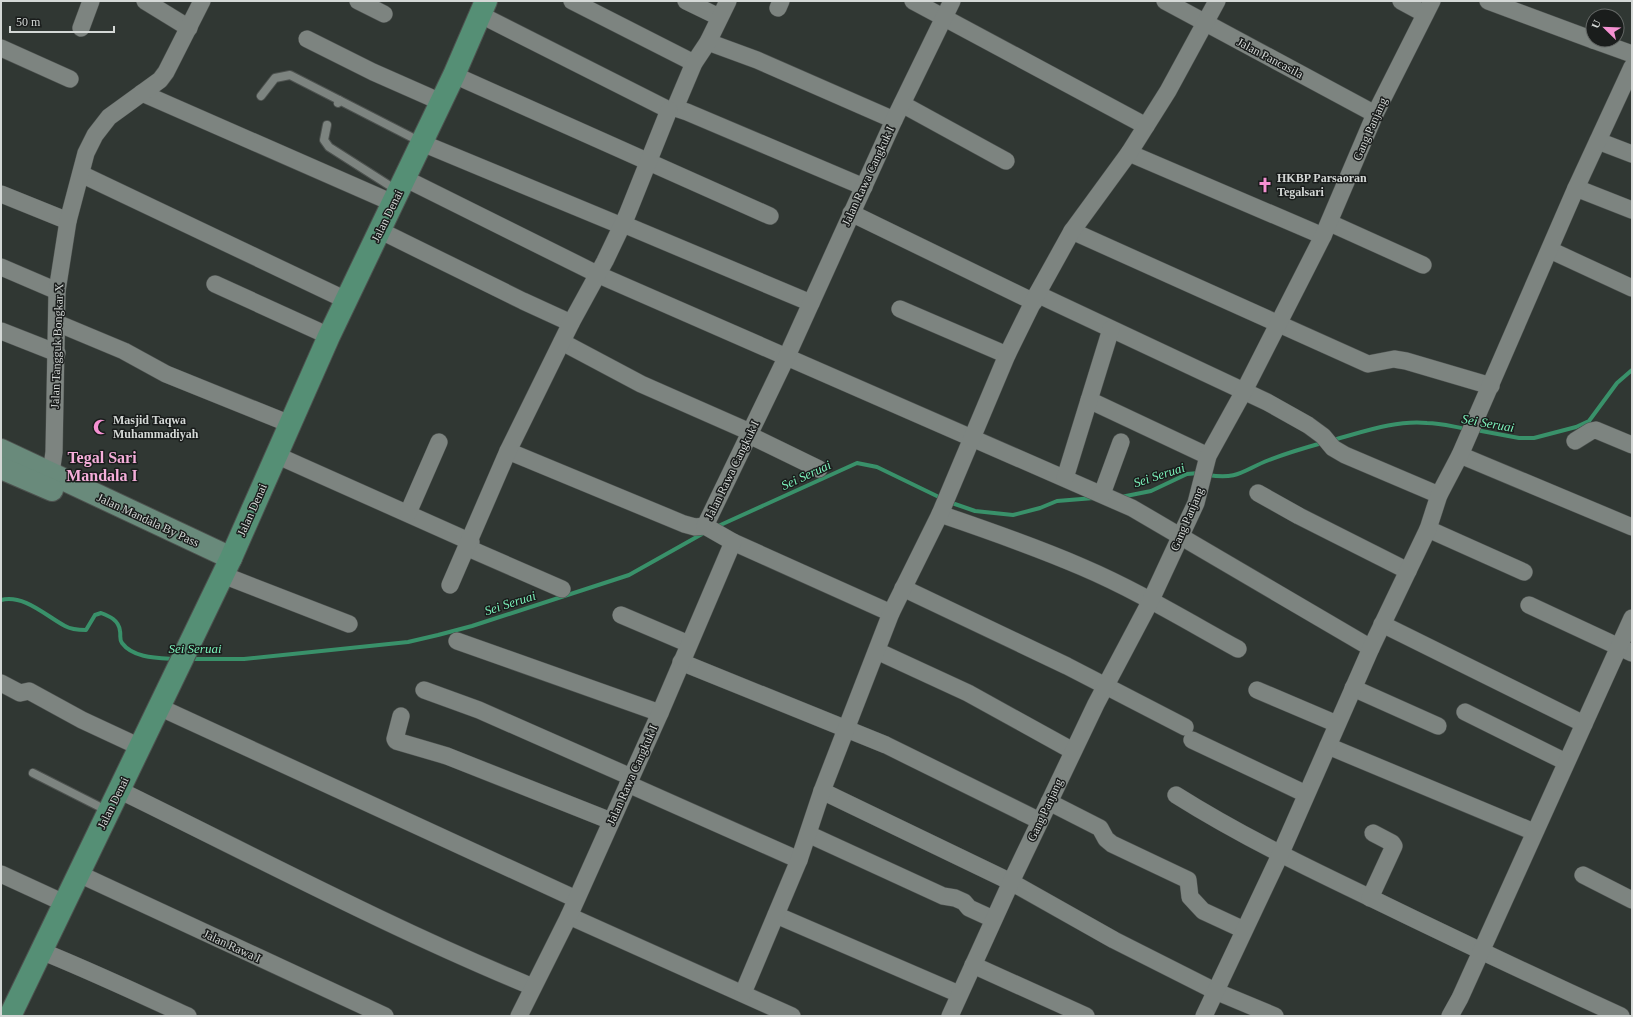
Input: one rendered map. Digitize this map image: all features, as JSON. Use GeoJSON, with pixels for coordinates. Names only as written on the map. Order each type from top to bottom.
{"type":"FeatureCollection","features":[{"type":"Feature","properties":{"kind":"main road","name":"Jalan Denai"},"geometry":{"type":"LineString","coordinates":[[13,1015],[41,951],[226,567],[329,336],[441,102],[483,8]]}},
{"type":"Feature","properties":{"kind":"street"},"geometry":{"type":"LineString","coordinates":[[81,28],[90,1]]}},
{"type":"Feature","properties":{"kind":"street"},"geometry":{"type":"LineString","coordinates":[[144,1],[189,28]]}},
{"type":"Feature","properties":{"kind":"street","name":"Jalan Tangguk Bongkar X"},"geometry":{"type":"LineString","coordinates":[[51,474],[54,452],[57,291],[68,220],[86,153],[95,135],[108,117],[160,80],[166,72],[202,1]]}},
{"type":"Feature","properties":{"kind":"street"},"geometry":{"type":"LineString","coordinates":[[358,1],[384,14]]}},
{"type":"Feature","properties":{"kind":"street"},"geometry":{"type":"LineString","coordinates":[[572,1],[694,63]]}},
{"type":"Feature","properties":{"kind":"street"},"geometry":{"type":"LineString","coordinates":[[686,1],[719,17]]}},
{"type":"Feature","properties":{"kind":"street"},"geometry":{"type":"LineString","coordinates":[[450,585],[469,545],[508,451],[571,323],[599,274],[622,225],[647,163],[672,109],[694,63],[708,42],[728,1]]}},
{"type":"Feature","properties":{"kind":"street"},"geometry":{"type":"LineString","coordinates":[[913,1],[1146,126]]}},
{"type":"Feature","properties":{"kind":"street","name":"Jalan Rawa Cangkuk I"},"geometry":{"type":"LineString","coordinates":[[519,1016],[569,916],[660,713],[733,542],[709,529],[749,433],[787,356],[894,120],[945,19],[952,1]]}},
{"type":"Feature","properties":{"kind":"street","name":"Jalan Pancasila"},"geometry":{"type":"LineString","coordinates":[[1165,1],[1375,114]]}},
{"type":"Feature","properties":{"kind":"street"},"geometry":{"type":"LineString","coordinates":[[743,993],[799,860],[822,791],[891,614],[941,511],[1007,355],[1035,298],[1072,231],[1129,153],[1206,23],[1217,1]]}},
{"type":"Feature","properties":{"kind":"street"},"geometry":{"type":"LineString","coordinates":[[1401,1],[1429,7]]}},
{"type":"Feature","properties":{"kind":"street"},"geometry":{"type":"LineString","coordinates":[[1488,1],[1585,37]]}},
{"type":"Feature","properties":{"kind":"street","name":"Gang Panjang"},"geometry":{"type":"LineString","coordinates":[[950,1016],[1073,751],[1150,602],[1181,536],[1196,503],[1205,468],[1327,229],[1375,114],[1429,7]]}},
{"type":"Feature","properties":{"kind":"street"},"geometry":{"type":"LineString","coordinates":[[483,8],[672,109],[864,187]]}},
{"type":"Feature","properties":{"kind":"street"},"geometry":{"type":"LineString","coordinates":[[306,39],[373,72],[441,102]]}},
{"type":"Feature","properties":{"kind":"street"},"geometry":{"type":"LineString","coordinates":[[708,42],[757,60],[894,120]]}},
{"type":"Feature","properties":{"kind":"street"},"geometry":{"type":"LineString","coordinates":[[1,48],[70,79]]}},
{"type":"Feature","properties":{"kind":"street"},"geometry":{"type":"LineString","coordinates":[[1615,48],[1632,54]]}},
{"type":"Feature","properties":{"kind":"street"},"geometry":{"type":"LineString","coordinates":[[1204,1016],[1280,855],[1382,624],[1428,529],[1439,495],[1476,421],[1576,188],[1632,67]]}},
{"type":"Feature","properties":{"kind":"street"},"geometry":{"type":"LineString","coordinates":[[454,74],[647,163],[770,216]]}},
{"type":"Feature","properties":{"kind":"street"},"geometry":{"type":"LineString","coordinates":[[142,93],[398,191],[599,274],[1104,495],[1132,508],[1181,536],[1371,648]]}},
{"type":"Feature","properties":{"kind":"street"},"geometry":{"type":"LineString","coordinates":[[902,104],[1006,161]]}},
{"type":"Feature","properties":{"kind":"street"},"geometry":{"type":"LineString","coordinates":[[1598,141],[1632,154]]}},
{"type":"Feature","properties":{"kind":"street"},"geometry":{"type":"LineString","coordinates":[[422,142],[811,303]]}},
{"type":"Feature","properties":{"kind":"street"},"geometry":{"type":"LineString","coordinates":[[1129,153],[1423,265]]}},
{"type":"Feature","properties":{"kind":"street"},"geometry":{"type":"LineString","coordinates":[[80,174],[346,300]]}},
{"type":"Feature","properties":{"kind":"street"},"geometry":{"type":"LineString","coordinates":[[1576,188],[1632,210]]}},
{"type":"Feature","properties":{"kind":"street"},"geometry":{"type":"LineString","coordinates":[[1,194],[68,220]]}},
{"type":"Feature","properties":{"kind":"street"},"geometry":{"type":"LineString","coordinates":[[851,214],[1035,298],[1110,329],[1244,391],[1292,415],[1328,442],[1370,467],[1439,495]]}},
{"type":"Feature","properties":{"kind":"street"},"geometry":{"type":"LineString","coordinates":[[380,230],[523,301],[571,323]]}},
{"type":"Feature","properties":{"kind":"street"},"geometry":{"type":"LineString","coordinates":[[1072,231],[1368,364],[1385,360],[1400,360],[1491,386]]}},
{"type":"Feature","properties":{"kind":"street"},"geometry":{"type":"LineString","coordinates":[[1550,250],[1632,288]]}},
{"type":"Feature","properties":{"kind":"street"},"geometry":{"type":"LineString","coordinates":[[1,267],[57,291]]}},
{"type":"Feature","properties":{"kind":"street"},"geometry":{"type":"LineString","coordinates":[[214,284],[329,336]]}},
{"type":"Feature","properties":{"kind":"street"},"geometry":{"type":"LineString","coordinates":[[900,309],[1007,355]]}},
{"type":"Feature","properties":{"kind":"street"},"geometry":{"type":"LineString","coordinates":[[57,323],[124,351],[166,374],[290,424]]}},
{"type":"Feature","properties":{"kind":"street"},"geometry":{"type":"LineString","coordinates":[[1065,478],[1110,329]]}},
{"type":"Feature","properties":{"kind":"street"},"geometry":{"type":"LineString","coordinates":[[1,331],[57,353]]}},
{"type":"Feature","properties":{"kind":"street"},"geometry":{"type":"LineString","coordinates":[[562,342],[641,384],[749,433],[819,469]]}},
{"type":"Feature","properties":{"kind":"street"},"geometry":{"type":"LineString","coordinates":[[1089,400],[1205,468]]}},
{"type":"Feature","properties":{"kind":"street"},"geometry":{"type":"LineString","coordinates":[[1575,441],[1591,431],[1596,430],[1632,445]]}},
{"type":"Feature","properties":{"kind":"street"},"geometry":{"type":"LineString","coordinates":[[408,513],[439,442]]}},
{"type":"Feature","properties":{"kind":"street"},"geometry":{"type":"LineString","coordinates":[[1104,495],[1121,442]]}},
{"type":"Feature","properties":{"kind":"street"},"geometry":{"type":"LineString","coordinates":[[1463,449],[1632,527]]}},
{"type":"Feature","properties":{"kind":"street","name":"Jalan Mandala By Pass"},"geometry":{"type":"LineString","coordinates":[[1,450],[51,474],[226,567]]}},
{"type":"Feature","properties":{"kind":"street"},"geometry":{"type":"LineString","coordinates":[[508,451],[684,524],[709,529]]}},
{"type":"Feature","properties":{"kind":"street"},"geometry":{"type":"LineString","coordinates":[[276,455],[408,513],[469,545],[562,589]]}},
{"type":"Feature","properties":{"kind":"street","name":"Jalan Mandala By Pass"},"geometry":{"type":"LineString","coordinates":[[1,468],[226,567]]}},
{"type":"Feature","properties":{"kind":"street"},"geometry":{"type":"LineString","coordinates":[[1258,493],[1299,516],[1408,571]]}},
{"type":"Feature","properties":{"kind":"street"},"geometry":{"type":"LineString","coordinates":[[941,511],[1082,567],[1238,649]]}},
{"type":"Feature","properties":{"kind":"street"},"geometry":{"type":"LineString","coordinates":[[1428,529],[1524,572]]}},
{"type":"Feature","properties":{"kind":"street"},"geometry":{"type":"LineString","coordinates":[[733,542],[891,614]]}},
{"type":"Feature","properties":{"kind":"street"},"geometry":{"type":"LineString","coordinates":[[226,567],[349,624]]}},
{"type":"Feature","properties":{"kind":"street"},"geometry":{"type":"LineString","coordinates":[[903,588],[1106,685],[1188,734],[1306,794]]}},
{"type":"Feature","properties":{"kind":"street"},"geometry":{"type":"LineString","coordinates":[[1530,605],[1625,650]]}},
{"type":"Feature","properties":{"kind":"street"},"geometry":{"type":"LineString","coordinates":[[621,616],[689,644]]}},
{"type":"Feature","properties":{"kind":"street"},"geometry":{"type":"LineString","coordinates":[[1450,1016],[1460,998],[1584,724],[1625,650],[1632,618]]}},
{"type":"Feature","properties":{"kind":"street"},"geometry":{"type":"LineString","coordinates":[[1382,624],[1584,724]]}},
{"type":"Feature","properties":{"kind":"street"},"geometry":{"type":"LineString","coordinates":[[457,641],[660,713]]}},
{"type":"Feature","properties":{"kind":"street"},"geometry":{"type":"LineString","coordinates":[[877,651],[968,693],[1073,751]]}},
{"type":"Feature","properties":{"kind":"street"},"geometry":{"type":"LineString","coordinates":[[681,662],[886,745],[1040,822]]}},
{"type":"Feature","properties":{"kind":"street"},"geometry":{"type":"LineString","coordinates":[[1,683],[20,693],[29,690],[82,720],[140,747]]}},
{"type":"Feature","properties":{"kind":"street"},"geometry":{"type":"LineString","coordinates":[[1353,688],[1438,726]]}},
{"type":"Feature","properties":{"kind":"street"},"geometry":{"type":"LineString","coordinates":[[424,690],[479,710],[799,860]]}},
{"type":"Feature","properties":{"kind":"street"},"geometry":{"type":"LineString","coordinates":[[1257,690],[1338,724]]}},
{"type":"Feature","properties":{"kind":"street"},"geometry":{"type":"LineString","coordinates":[[159,707],[576,899]]}},
{"type":"Feature","properties":{"kind":"street"},"geometry":{"type":"LineString","coordinates":[[1465,712],[1566,762]]}},
{"type":"Feature","properties":{"kind":"street"},"geometry":{"type":"LineString","coordinates":[[401,716],[395,739],[396,741],[448,756],[611,821]]}},
{"type":"Feature","properties":{"kind":"street"},"geometry":{"type":"LineString","coordinates":[[1328,746],[1534,832]]}},
{"type":"Feature","properties":{"kind":"street"},"geometry":{"type":"LineString","coordinates":[[119,790],[411,933],[471,961],[533,987]]}},
{"type":"Feature","properties":{"kind":"street"},"geometry":{"type":"LineString","coordinates":[[822,791],[1011,882],[1114,940],[1215,991],[1275,1016]]}},
{"type":"Feature","properties":{"kind":"street"},"geometry":{"type":"LineString","coordinates":[[1176,795],[1209,816],[1280,855],[1480,951],[1621,1016]]}},
{"type":"Feature","properties":{"kind":"street"},"geometry":{"type":"LineString","coordinates":[[1049,802],[1100,828],[1106,839],[1112,844],[1188,880],[1190,897],[1203,911],[1244,930]]}},
{"type":"Feature","properties":{"kind":"street"},"geometry":{"type":"LineString","coordinates":[[1370,898],[1394,846],[1392,842],[1373,833]]}},
{"type":"Feature","properties":{"kind":"street"},"geometry":{"type":"LineString","coordinates":[[808,834],[943,896],[960,900],[969,908],[994,919]]}},
{"type":"Feature","properties":{"kind":"street"},"geometry":{"type":"LineString","coordinates":[[1,874],[64,903]]}},
{"type":"Feature","properties":{"kind":"street","name":"Jalan Rawa I"},"geometry":{"type":"LineString","coordinates":[[78,874],[386,1016]]}},
{"type":"Feature","properties":{"kind":"street"},"geometry":{"type":"LineString","coordinates":[[1583,875],[1632,900]]}},
{"type":"Feature","properties":{"kind":"street"},"geometry":{"type":"LineString","coordinates":[[776,915],[959,994]]}},
{"type":"Feature","properties":{"kind":"street"},"geometry":{"type":"LineString","coordinates":[[569,916],[743,993],[784,1014]]}},
{"type":"Feature","properties":{"kind":"street"},"geometry":{"type":"LineString","coordinates":[[41,951],[84,968],[129,991],[188,1016]]}},
{"type":"Feature","properties":{"kind":"street"},"geometry":{"type":"LineString","coordinates":[[973,965],[1086,1016]]}},
{"type":"Feature","properties":{"kind":"lane"},"geometry":{"type":"LineString","coordinates":[[261,96],[275,78],[290,75],[422,142]]}},
{"type":"Feature","properties":{"kind":"lane"},"geometry":{"type":"LineString","coordinates":[[327,125],[324,140],[329,147],[398,191]]}},
{"type":"Feature","properties":{"kind":"lane"},"geometry":{"type":"LineString","coordinates":[[33,773],[109,811]]}},
{"type":"Feature","properties":{"kind":"waterway","name":"Sei Seruai"},"geometry":{"type":"LineString","coordinates":[[1476,430],[1519,438],[1534,438],[1576,427],[1589,421],[1617,383],[1632,370]]}},
{"type":"Feature","properties":{"kind":"waterway","name":"Sei Seruai"},"geometry":{"type":"LineString","coordinates":[[1333,440],[1379,427],[1403,423],[1432,423],[1467,429]]}},
{"type":"Feature","properties":{"kind":"waterway","name":"Sei Seruai"},"geometry":{"type":"LineString","coordinates":[[1208,475],[1234,475],[1276,457],[1322,443]]}},
{"type":"Feature","properties":{"kind":"waterway","name":"Sei Seruai"},"geometry":{"type":"LineString","coordinates":[[716,527],[857,463],[877,467],[943,499]]}},
{"type":"Feature","properties":{"kind":"waterway","name":"Sei Seruai"},"geometry":{"type":"LineString","coordinates":[[1121,497],[1151,491],[1187,474],[1199,473]]}},
{"type":"Feature","properties":{"kind":"waterway","name":"Sei Seruai"},"geometry":{"type":"LineString","coordinates":[[949,502],[975,511],[1013,515],[1040,508],[1057,501],[1094,498]]}},
{"type":"Feature","properties":{"kind":"waterway","name":"Sei Seruai"},"geometry":{"type":"LineString","coordinates":[[189,659],[244,659],[408,642],[438,635],[472,626],[629,575],[702,534]]}},
{"type":"Feature","properties":{"kind":"waterway","name":"Sei Seruai"},"geometry":{"type":"LineString","coordinates":[[1,600],[10,599],[26,603],[65,626],[76,630],[86,630],[95,615],[101,613],[116,621],[119,627],[121,642],[132,652],[146,656],[174,659]]}},
{"type":"Feature","properties":{"kind":"place","name":"HKBP Parsaoran Tegalsari"},"geometry":{"type":"Point","coordinates":[1265,185]}},
{"type":"Feature","properties":{"kind":"place","name":"Masjid Taqwa Muhammadiyah"},"geometry":{"type":"Point","coordinates":[101,427]}},
{"type":"Feature","properties":{"kind":"district","name":"Tegal Sari Mandala I"},"geometry":{"type":"Point","coordinates":[102,466]}}]}
